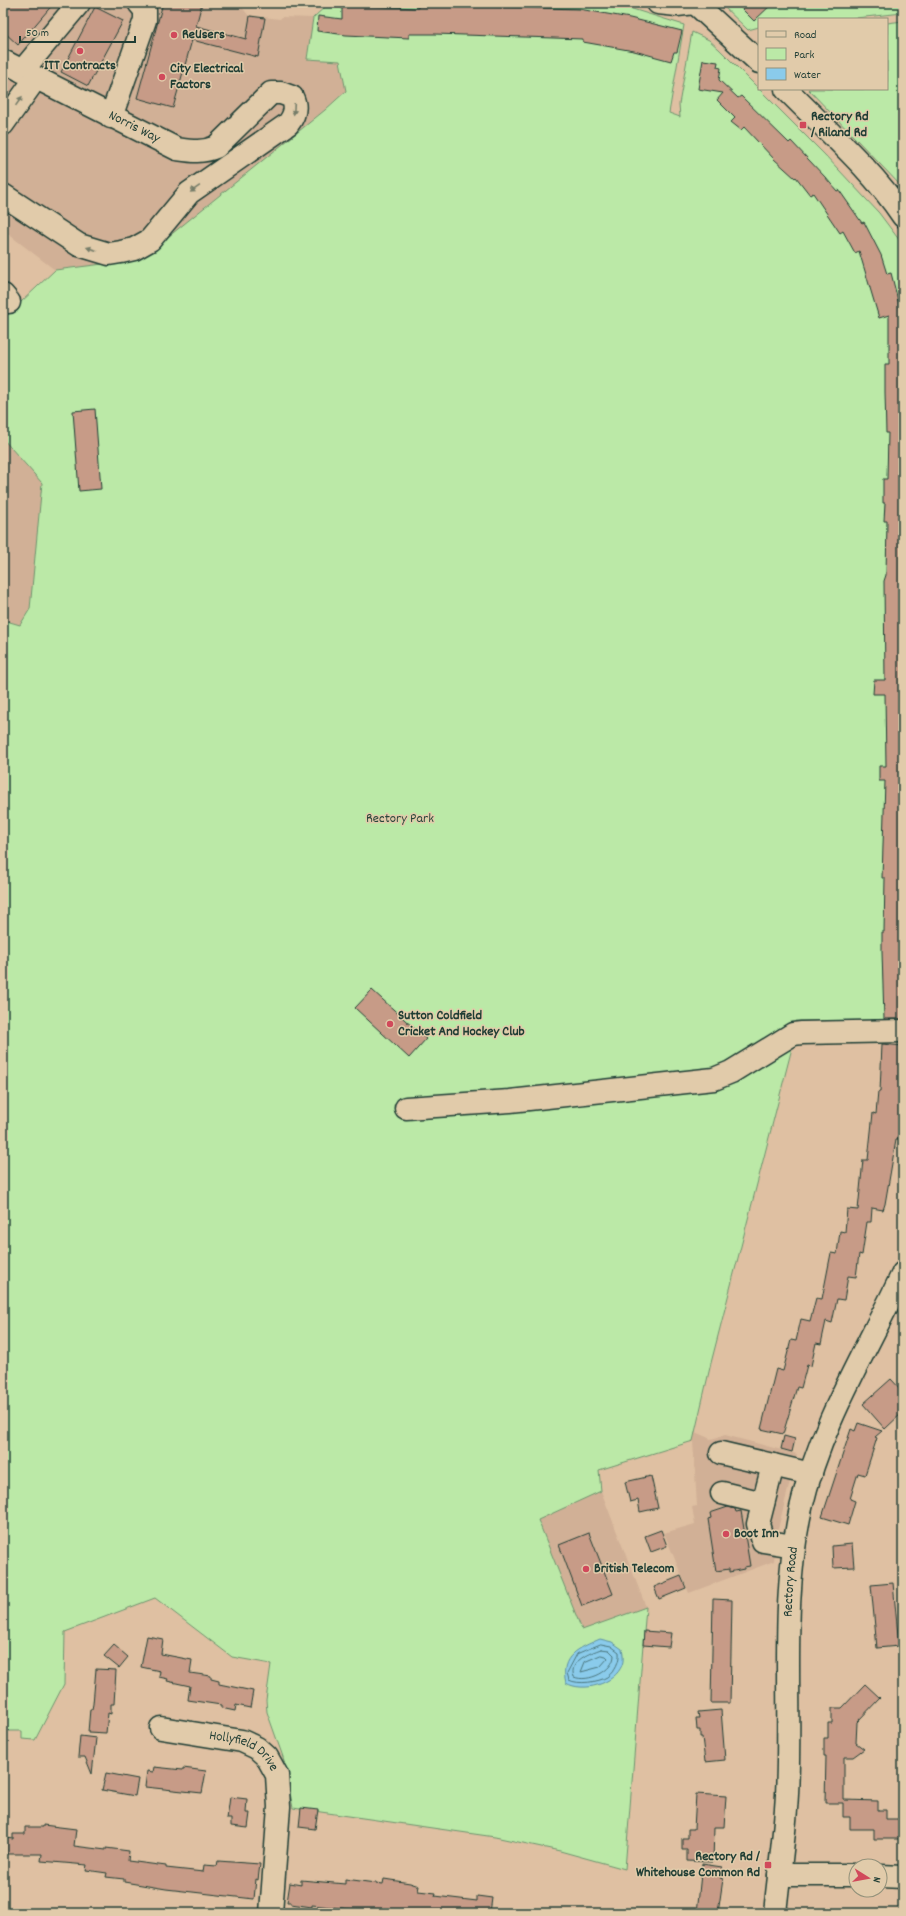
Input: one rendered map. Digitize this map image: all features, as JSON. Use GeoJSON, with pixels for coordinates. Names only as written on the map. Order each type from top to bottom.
{"type":"FeatureCollection","features":[{"type":"Feature","properties":{"kind":"street"},"geometry":{"type":"LineString","coordinates":[[3,124],[29,75],[79,3]]}},
{"type":"Feature","properties":{"kind":"street"},"geometry":{"type":"LineString","coordinates":[[111,117],[145,20],[145,10],[138,3]]}},
{"type":"Feature","properties":{"kind":"street"},"geometry":{"type":"LineString","coordinates":[[658,3],[677,5],[695,3],[758,61]]}},
{"type":"Feature","properties":{"kind":"street","name":"Norris Way"},"geometry":{"type":"LineString","coordinates":[[3,61],[111,117],[177,149],[194,152],[205,152],[216,147],[257,105],[271,93],[281,93],[292,97],[296,105],[293,118],[288,124],[190,193],[150,240],[134,249],[109,254],[79,245],[3,195]]}},
{"type":"Feature","properties":{"kind":"street"},"geometry":{"type":"LineString","coordinates":[[787,90],[858,161],[889,195],[903,216]]}},
{"type":"Feature","properties":{"kind":"street"},"geometry":{"type":"LineString","coordinates":[[406,1108],[510,1101],[714,1079],[731,1072],[793,1034],[802,1032],[903,1031]]}},
{"type":"Feature","properties":{"kind":"street","name":"Rectory Road"},"geometry":{"type":"LineString","coordinates":[[775,1913],[787,1794],[788,1628],[791,1560],[801,1506],[816,1456],[837,1403],[895,1310],[903,1273]]}},
{"type":"Feature","properties":{"kind":"street"},"geometry":{"type":"LineString","coordinates":[[721,1453],[811,1474]]}},
{"type":"Feature","properties":{"kind":"street"},"geometry":{"type":"LineString","coordinates":[[772,1465],[758,1524],[762,1541],[794,1546]]}},
{"type":"Feature","properties":{"kind":"street"},"geometry":{"type":"LineString","coordinates":[[722,1493],[763,1503]]}},
{"type":"Feature","properties":{"kind":"street","name":"Hollyfield Drive"},"geometry":{"type":"LineString","coordinates":[[161,1728],[242,1741],[257,1748],[268,1757],[277,1775],[278,1807],[271,1913]]}},
{"type":"Feature","properties":{"kind":"street"},"geometry":{"type":"LineString","coordinates":[[779,1875],[848,1875]]}},
{"type":"Feature","properties":{"kind":"street"},"geometry":{"type":"LineString","coordinates":[[888,1876],[903,1877]]}},
{"type":"Feature","properties":{"kind":"shaded area"},"geometry":{"type":"Polygon","coordinates":[[[3,3],[239,3],[248,15],[280,19],[282,17],[313,18],[307,59],[340,61],[346,91],[325,110],[147,254],[119,262],[55,270],[3,230],[3,3]]]}},
{"type":"Feature","properties":{"kind":"shaded area"},"geometry":{"type":"Polygon","coordinates":[[[3,439],[42,482],[30,609],[20,625],[3,620],[3,439]]]}},
{"type":"Feature","properties":{"kind":"shaded area"},"geometry":{"type":"Polygon","coordinates":[[[695,1432],[711,1439],[725,1435],[797,1454],[777,1533],[774,1561],[689,1593],[664,1533],[695,1524],[692,1507],[697,1506],[693,1441],[695,1432]]]}},
{"type":"Feature","properties":{"kind":"shaded area"},"geometry":{"type":"Polygon","coordinates":[[[601,1491],[646,1607],[582,1631],[538,1520],[601,1491]]]}},
{"type":"Feature","properties":{"kind":"green space","name":"Rectory Park"},"geometry":{"type":"Polygon","coordinates":[[[329,3],[613,3],[684,25],[669,113],[680,117],[679,104],[692,32],[709,40],[719,49],[758,88],[758,90],[760,90],[825,155],[879,213],[903,245],[903,1020],[795,1021],[793,1044],[711,1363],[693,1441],[599,1470],[601,1491],[538,1520],[582,1630],[646,1607],[625,1869],[560,1851],[495,1837],[293,1808],[283,1757],[267,1712],[266,1700],[271,1664],[232,1657],[155,1598],[65,1632],[64,1684],[35,1740],[22,1739],[22,1731],[3,1731],[3,620],[20,625],[30,609],[42,483],[3,439],[3,319],[55,270],[119,262],[147,254],[325,110],[346,91],[340,61],[307,59],[313,18],[329,3]]]}},
{"type":"Feature","properties":{"kind":"green space"},"geometry":{"type":"Polygon","coordinates":[[[720,3],[903,3],[903,13],[856,18],[758,18],[758,27],[748,30],[720,3]]]}},
{"type":"Feature","properties":{"kind":"green space"},"geometry":{"type":"Polygon","coordinates":[[[903,21],[903,188],[809,90],[888,90],[888,23],[903,21]]]}},
{"type":"Feature","properties":{"kind":"water"},"geometry":{"type":"Polygon","coordinates":[[[600,1639],[612,1642],[622,1649],[623,1661],[618,1672],[606,1682],[589,1687],[573,1686],[566,1683],[565,1666],[572,1654],[600,1639]]]}},
{"type":"Feature","properties":{"kind":"building"},"geometry":{"type":"Polygon","coordinates":[[[3,3],[54,3],[18,45],[3,31],[3,3]]]}},
{"type":"Feature","properties":{"kind":"building"},"geometry":{"type":"Polygon","coordinates":[[[163,3],[202,3],[196,26],[246,39],[250,16],[265,18],[258,57],[192,40],[173,108],[137,98],[163,3]]]}},
{"type":"Feature","properties":{"kind":"building"},"geometry":{"type":"Polygon","coordinates":[[[736,3],[773,3],[754,21],[736,3]]]}},
{"type":"Feature","properties":{"kind":"building"},"geometry":{"type":"Polygon","coordinates":[[[342,5],[418,8],[418,6],[442,5],[579,9],[630,18],[682,31],[677,52],[674,52],[671,61],[634,51],[583,42],[583,39],[435,34],[409,34],[409,38],[346,35],[317,31],[318,16],[342,19],[342,5]]]}},
{"type":"Feature","properties":{"kind":"building"},"geometry":{"type":"Polygon","coordinates":[[[95,7],[123,21],[88,86],[61,72],[95,7]]]}},
{"type":"Feature","properties":{"kind":"building"},"geometry":{"type":"Polygon","coordinates":[[[703,60],[718,62],[717,67],[721,68],[719,80],[738,98],[741,96],[789,143],[791,141],[837,191],[839,190],[862,223],[864,222],[881,255],[887,274],[891,273],[903,320],[903,1019],[884,1019],[882,932],[884,932],[885,878],[882,878],[885,781],[879,781],[879,766],[886,766],[885,694],[873,694],[874,680],[885,680],[884,581],[886,575],[887,521],[884,521],[885,503],[883,503],[883,479],[887,479],[888,433],[886,433],[885,364],[889,364],[889,315],[879,318],[859,251],[855,253],[843,231],[840,233],[813,193],[810,195],[796,177],[795,178],[774,159],[744,127],[741,130],[731,122],[735,118],[717,100],[723,93],[698,89],[703,60]]]}},
{"type":"Feature","properties":{"kind":"building"},"geometry":{"type":"Polygon","coordinates":[[[95,409],[101,489],[79,491],[73,411],[95,409]]]}},
{"type":"Feature","properties":{"kind":"building","name":"Sutton Coldfield Cricket And Hockey Club"},"geometry":{"type":"Polygon","coordinates":[[[372,990],[426,1039],[409,1058],[355,1008],[372,990]]]}},
{"type":"Feature","properties":{"kind":"building"},"geometry":{"type":"Polygon","coordinates":[[[882,1044],[903,1046],[903,1098],[900,1126],[898,1140],[896,1140],[885,1204],[883,1210],[872,1208],[871,1222],[867,1222],[862,1255],[859,1254],[856,1277],[848,1276],[844,1300],[837,1299],[832,1323],[826,1321],[821,1344],[816,1343],[811,1366],[807,1365],[801,1388],[797,1387],[783,1434],[761,1429],[776,1369],[783,1371],[791,1340],[796,1341],[801,1319],[810,1321],[816,1298],[822,1299],[831,1253],[837,1254],[840,1231],[845,1232],[847,1209],[858,1210],[863,1160],[868,1160],[873,1113],[876,1114],[878,1092],[880,1092],[882,1044]]]}},
{"type":"Feature","properties":{"kind":"building"},"geometry":{"type":"Polygon","coordinates":[[[891,1379],[903,1392],[903,1412],[885,1429],[863,1404],[891,1379]]]}},
{"type":"Feature","properties":{"kind":"building"},"geometry":{"type":"Polygon","coordinates":[[[858,1423],[882,1431],[875,1437],[877,1438],[865,1475],[858,1473],[850,1499],[855,1501],[848,1525],[822,1517],[851,1429],[855,1431],[858,1423]]]}},
{"type":"Feature","properties":{"kind":"building"},"geometry":{"type":"Polygon","coordinates":[[[784,1436],[795,1439],[792,1452],[781,1449],[784,1436]]]}},
{"type":"Feature","properties":{"kind":"building"},"geometry":{"type":"Polygon","coordinates":[[[651,1476],[658,1508],[640,1512],[638,1500],[630,1502],[625,1482],[651,1476]]]}},
{"type":"Feature","properties":{"kind":"building","name":"Boot Inn"},"geometry":{"type":"Polygon","coordinates":[[[728,1507],[735,1509],[736,1512],[741,1511],[750,1566],[744,1567],[744,1569],[729,1572],[729,1569],[716,1571],[708,1519],[711,1518],[710,1513],[728,1507]]]}},
{"type":"Feature","properties":{"kind":"building"},"geometry":{"type":"Polygon","coordinates":[[[661,1530],[667,1546],[651,1552],[645,1536],[661,1530]]]}},
{"type":"Feature","properties":{"kind":"building","name":"British Telecom"},"geometry":{"type":"Polygon","coordinates":[[[589,1533],[613,1594],[582,1606],[559,1545],[589,1533]]]}},
{"type":"Feature","properties":{"kind":"building"},"geometry":{"type":"Polygon","coordinates":[[[852,1544],[854,1567],[833,1568],[832,1546],[852,1544]]]}},
{"type":"Feature","properties":{"kind":"building"},"geometry":{"type":"Polygon","coordinates":[[[681,1576],[686,1588],[659,1599],[654,1587],[681,1576]]]}},
{"type":"Feature","properties":{"kind":"building"},"geometry":{"type":"Polygon","coordinates":[[[893,1583],[899,1646],[877,1648],[871,1585],[893,1583]]]}},
{"type":"Feature","properties":{"kind":"building"},"geometry":{"type":"Polygon","coordinates":[[[713,1599],[732,1600],[730,1703],[711,1703],[713,1599]]]}},
{"type":"Feature","properties":{"kind":"building"},"geometry":{"type":"Polygon","coordinates":[[[644,1631],[671,1633],[669,1647],[643,1645],[644,1631]]]}},
{"type":"Feature","properties":{"kind":"building"},"geometry":{"type":"Polygon","coordinates":[[[147,1636],[163,1639],[161,1654],[192,1660],[190,1673],[211,1676],[211,1679],[219,1681],[219,1684],[253,1691],[250,1708],[236,1705],[235,1711],[221,1708],[221,1705],[188,1700],[190,1686],[167,1681],[168,1679],[159,1677],[160,1671],[141,1667],[147,1636]]]}},
{"type":"Feature","properties":{"kind":"building"},"geometry":{"type":"Polygon","coordinates":[[[114,1645],[128,1657],[119,1668],[104,1656],[114,1645]]]}},
{"type":"Feature","properties":{"kind":"building"},"geometry":{"type":"Polygon","coordinates":[[[96,1669],[116,1670],[114,1704],[111,1704],[111,1714],[108,1713],[106,1733],[88,1732],[90,1709],[92,1709],[93,1704],[96,1669]]]}},
{"type":"Feature","properties":{"kind":"building"},"geometry":{"type":"Polygon","coordinates":[[[865,1684],[880,1698],[857,1722],[856,1743],[864,1749],[853,1757],[844,1757],[844,1800],[878,1801],[878,1810],[886,1810],[886,1819],[903,1819],[903,1839],[874,1839],[874,1829],[850,1829],[850,1817],[843,1817],[843,1803],[825,1803],[826,1756],[824,1756],[824,1738],[828,1738],[828,1723],[832,1723],[832,1708],[842,1708],[865,1684]]]}},
{"type":"Feature","properties":{"kind":"building"},"geometry":{"type":"Polygon","coordinates":[[[721,1710],[725,1760],[705,1762],[702,1737],[700,1737],[700,1730],[697,1730],[696,1718],[699,1718],[698,1712],[721,1710]]]}},
{"type":"Feature","properties":{"kind":"building"},"geometry":{"type":"Polygon","coordinates":[[[80,1736],[96,1738],[92,1774],[85,1757],[78,1757],[80,1736]]]}},
{"type":"Feature","properties":{"kind":"building"},"geometry":{"type":"Polygon","coordinates":[[[154,1767],[183,1770],[183,1768],[206,1771],[202,1793],[145,1787],[147,1771],[153,1772],[154,1767]]]}},
{"type":"Feature","properties":{"kind":"building"},"geometry":{"type":"Polygon","coordinates":[[[106,1773],[138,1779],[135,1796],[102,1790],[106,1773]]]}},
{"type":"Feature","properties":{"kind":"building"},"geometry":{"type":"Polygon","coordinates":[[[696,1794],[726,1796],[724,1827],[714,1827],[713,1862],[687,1861],[687,1850],[682,1850],[682,1838],[688,1838],[688,1829],[694,1829],[696,1794]]]}},
{"type":"Feature","properties":{"kind":"building"},"geometry":{"type":"Polygon","coordinates":[[[230,1797],[247,1799],[246,1813],[250,1813],[248,1828],[231,1826],[231,1819],[227,1819],[230,1797]]]}},
{"type":"Feature","properties":{"kind":"building"},"geometry":{"type":"Polygon","coordinates":[[[301,1808],[318,1810],[315,1829],[299,1827],[301,1808]]]}},
{"type":"Feature","properties":{"kind":"building"},"geometry":{"type":"Polygon","coordinates":[[[43,1825],[76,1829],[74,1846],[129,1851],[128,1861],[166,1866],[166,1868],[203,1872],[204,1865],[217,1866],[218,1861],[260,1864],[258,1880],[256,1879],[254,1899],[166,1889],[124,1882],[124,1879],[106,1877],[107,1873],[86,1870],[87,1865],[41,1861],[42,1854],[6,1854],[6,1838],[13,1839],[13,1834],[25,1834],[25,1827],[43,1827],[43,1825]]]}},
{"type":"Feature","properties":{"kind":"building"},"geometry":{"type":"Polygon","coordinates":[[[702,1864],[722,1867],[720,1878],[723,1879],[718,1913],[697,1913],[702,1864]]]}},
{"type":"Feature","properties":{"kind":"building"},"geometry":{"type":"Polygon","coordinates":[[[345,1879],[383,1884],[384,1879],[410,1883],[419,1886],[418,1891],[436,1893],[435,1896],[477,1901],[477,1896],[492,1898],[490,1913],[388,1913],[312,1905],[312,1907],[287,1902],[290,1883],[301,1885],[301,1880],[345,1884],[345,1879]]]}},
{"type":"Feature","properties":{"kind":"place","name":"ReUsers"},"geometry":{"type":"Point","coordinates":[174,35]}},
{"type":"Feature","properties":{"kind":"place","name":"ITT Contracts"},"geometry":{"type":"Point","coordinates":[80,51]}},
{"type":"Feature","properties":{"kind":"place","name":"City Electrical Factors"},"geometry":{"type":"Point","coordinates":[162,77]}},
{"type":"Feature","properties":{"kind":"place","name":"Rectory Rd / Riland Rd"},"geometry":{"type":"Point","coordinates":[803,125]}},
{"type":"Feature","properties":{"kind":"place","name":"Sutton Coldfield Cricket And Hockey Club"},"geometry":{"type":"Point","coordinates":[390,1024]}},
{"type":"Feature","properties":{"kind":"place","name":"Boot Inn"},"geometry":{"type":"Point","coordinates":[726,1534]}},
{"type":"Feature","properties":{"kind":"place","name":"British Telecom"},"geometry":{"type":"Point","coordinates":[586,1569]}},
{"type":"Feature","properties":{"kind":"place","name":"Rectory Rd / Whitehouse Common Rd"},"geometry":{"type":"Point","coordinates":[768,1865]}}]}
